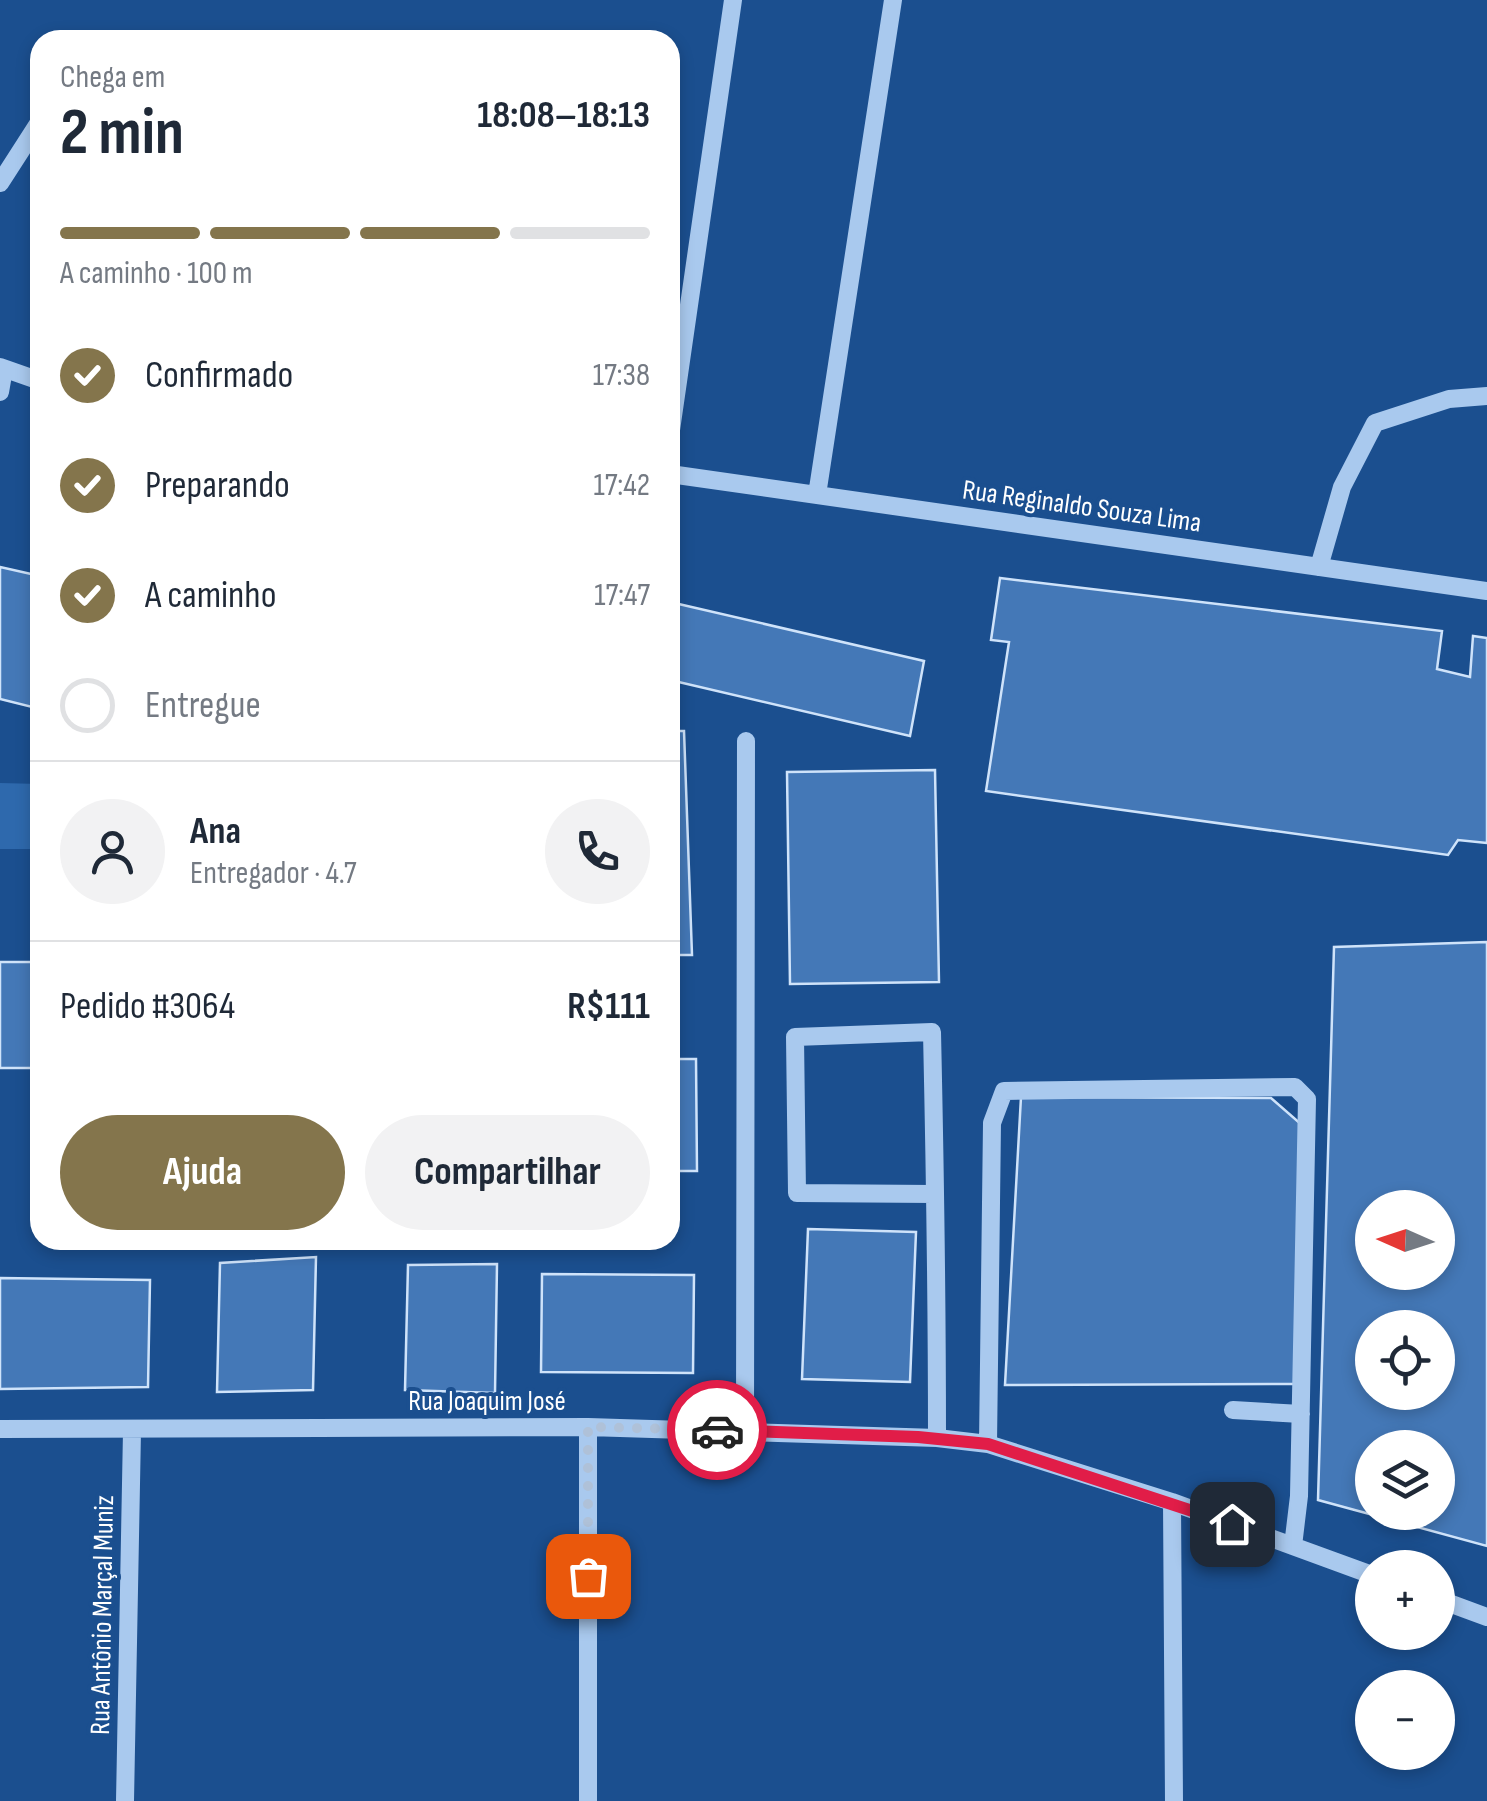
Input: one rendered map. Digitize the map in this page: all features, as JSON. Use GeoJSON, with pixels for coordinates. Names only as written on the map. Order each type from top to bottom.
{"type":"FeatureCollection","features":[{"type":"Feature","properties":{"kind":"street"},"geometry":{"type":"LineString","coordinates":[[680,369],[734,0]]}},
{"type":"Feature","properties":{"kind":"street"},"geometry":{"type":"LineString","coordinates":[[817,494],[893,0]]}},
{"type":"Feature","properties":{"kind":"street"},"geometry":{"type":"LineString","coordinates":[[0,182],[30,136]]}},
{"type":"Feature","properties":{"kind":"street"},"geometry":{"type":"LineString","coordinates":[[0,392],[2,368],[30,378]]}},
{"type":"Feature","properties":{"kind":"street"},"geometry":{"type":"LineString","coordinates":[[1319,567],[1342,487],[1375,424],[1449,398],[1487,396]]}},
{"type":"Feature","properties":{"kind":"street","name":"Rua Reginaldo Souza Lima"},"geometry":{"type":"LineString","coordinates":[[680,475],[1487,592]]}},
{"type":"Feature","properties":{"kind":"street"},"geometry":{"type":"LineString","coordinates":[[746,741],[746,1431]]}},
{"type":"Feature","properties":{"kind":"street"},"geometry":{"type":"LineString","coordinates":[[934,1194],[797,1193],[795,1037],[932,1032],[934,1194],[937,1438]]}},
{"type":"Feature","properties":{"kind":"street"},"geometry":{"type":"LineString","coordinates":[[988,1444],[992,1124],[1004,1091],[1295,1087],[1307,1099],[1301,1414],[1293,1546]]}},
{"type":"Feature","properties":{"kind":"street"},"geometry":{"type":"LineString","coordinates":[[1232,1410],[1301,1414]]}},
{"type":"Feature","properties":{"kind":"street"},"geometry":{"type":"LineString","coordinates":[[588,1427],[588,1801]]}},
{"type":"Feature","properties":{"kind":"street","name":"Rua Joaquim José"},"geometry":{"type":"LineString","coordinates":[[0,1429],[588,1427],[937,1438],[988,1444],[1172,1502],[1355,1569]]}},
{"type":"Feature","properties":{"kind":"street","name":"Rua Antônio Marçal Muniz"},"geometry":{"type":"LineString","coordinates":[[125,1801],[132,1430]]}},
{"type":"Feature","properties":{"kind":"street"},"geometry":{"type":"LineString","coordinates":[[1172,1502],[1174,1801]]}},
{"type":"Feature","properties":{"kind":"street"},"geometry":{"type":"LineString","coordinates":[[1455,1605],[1487,1617]]}},
{"type":"Feature","properties":{"kind":"shaded area"},"geometry":{"type":"Polygon","coordinates":[[[0,783],[30,784],[30,849],[0,849],[0,783]]]}},
{"type":"Feature","properties":{"kind":"building"},"geometry":{"type":"Polygon","coordinates":[[[0,567],[30,574],[30,706],[0,699],[0,567]]]}},
{"type":"Feature","properties":{"kind":"building"},"geometry":{"type":"Polygon","coordinates":[[[1000,578],[1442,631],[1437,669],[1470,677],[1473,636],[1487,638],[1487,843],[1458,840],[1448,855],[986,791],[1009,642],[991,640],[1000,578]]]}},
{"type":"Feature","properties":{"kind":"building"},"geometry":{"type":"Polygon","coordinates":[[[680,604],[924,661],[910,736],[680,682],[680,604]]]}},
{"type":"Feature","properties":{"kind":"building"},"geometry":{"type":"Polygon","coordinates":[[[680,731],[684,731],[692,955],[680,955],[680,731]]]}},
{"type":"Feature","properties":{"kind":"building"},"geometry":{"type":"Polygon","coordinates":[[[935,770],[939,982],[790,984],[787,772],[935,770]]]}},
{"type":"Feature","properties":{"kind":"building"},"geometry":{"type":"Polygon","coordinates":[[[1487,942],[1487,1546],[1428,1530],[1455,1530],[1455,1430],[1355,1430],[1355,1510],[1318,1500],[1334,947],[1487,942]]]}},
{"type":"Feature","properties":{"kind":"building"},"geometry":{"type":"Polygon","coordinates":[[[0,962],[30,962],[30,1068],[0,1068],[0,962]]]}},
{"type":"Feature","properties":{"kind":"building"},"geometry":{"type":"Polygon","coordinates":[[[680,1059],[696,1059],[697,1171],[680,1171],[680,1059]]]}},
{"type":"Feature","properties":{"kind":"building"},"geometry":{"type":"Polygon","coordinates":[[[1021,1097],[1271,1098],[1302,1125],[1297,1384],[1005,1385],[1021,1097]]]}},
{"type":"Feature","properties":{"kind":"building"},"geometry":{"type":"Polygon","coordinates":[[[808,1229],[916,1232],[910,1382],[802,1379],[808,1229]]]}},
{"type":"Feature","properties":{"kind":"building"},"geometry":{"type":"Polygon","coordinates":[[[316,1257],[313,1390],[217,1392],[220,1263],[316,1257]]]}},
{"type":"Feature","properties":{"kind":"building"},"geometry":{"type":"Polygon","coordinates":[[[497,1264],[495,1393],[405,1390],[408,1265],[497,1264]]]}},
{"type":"Feature","properties":{"kind":"building"},"geometry":{"type":"Polygon","coordinates":[[[542,1274],[694,1275],[693,1373],[541,1372],[542,1274]]]}},
{"type":"Feature","properties":{"kind":"building"},"geometry":{"type":"Polygon","coordinates":[[[0,1278],[150,1280],[148,1387],[0,1389],[0,1278]]]}},
{"type":"Feature","properties":{"kind":"way so far"},"geometry":{"type":"LineString","coordinates":[[588,1576],[588,1427],[717,1430]]}},
{"type":"Feature","properties":{"kind":"route"},"geometry":{"type":"LineString","coordinates":[[717,1430],[918,1437],[988,1444],[1232,1524]]}}]}
